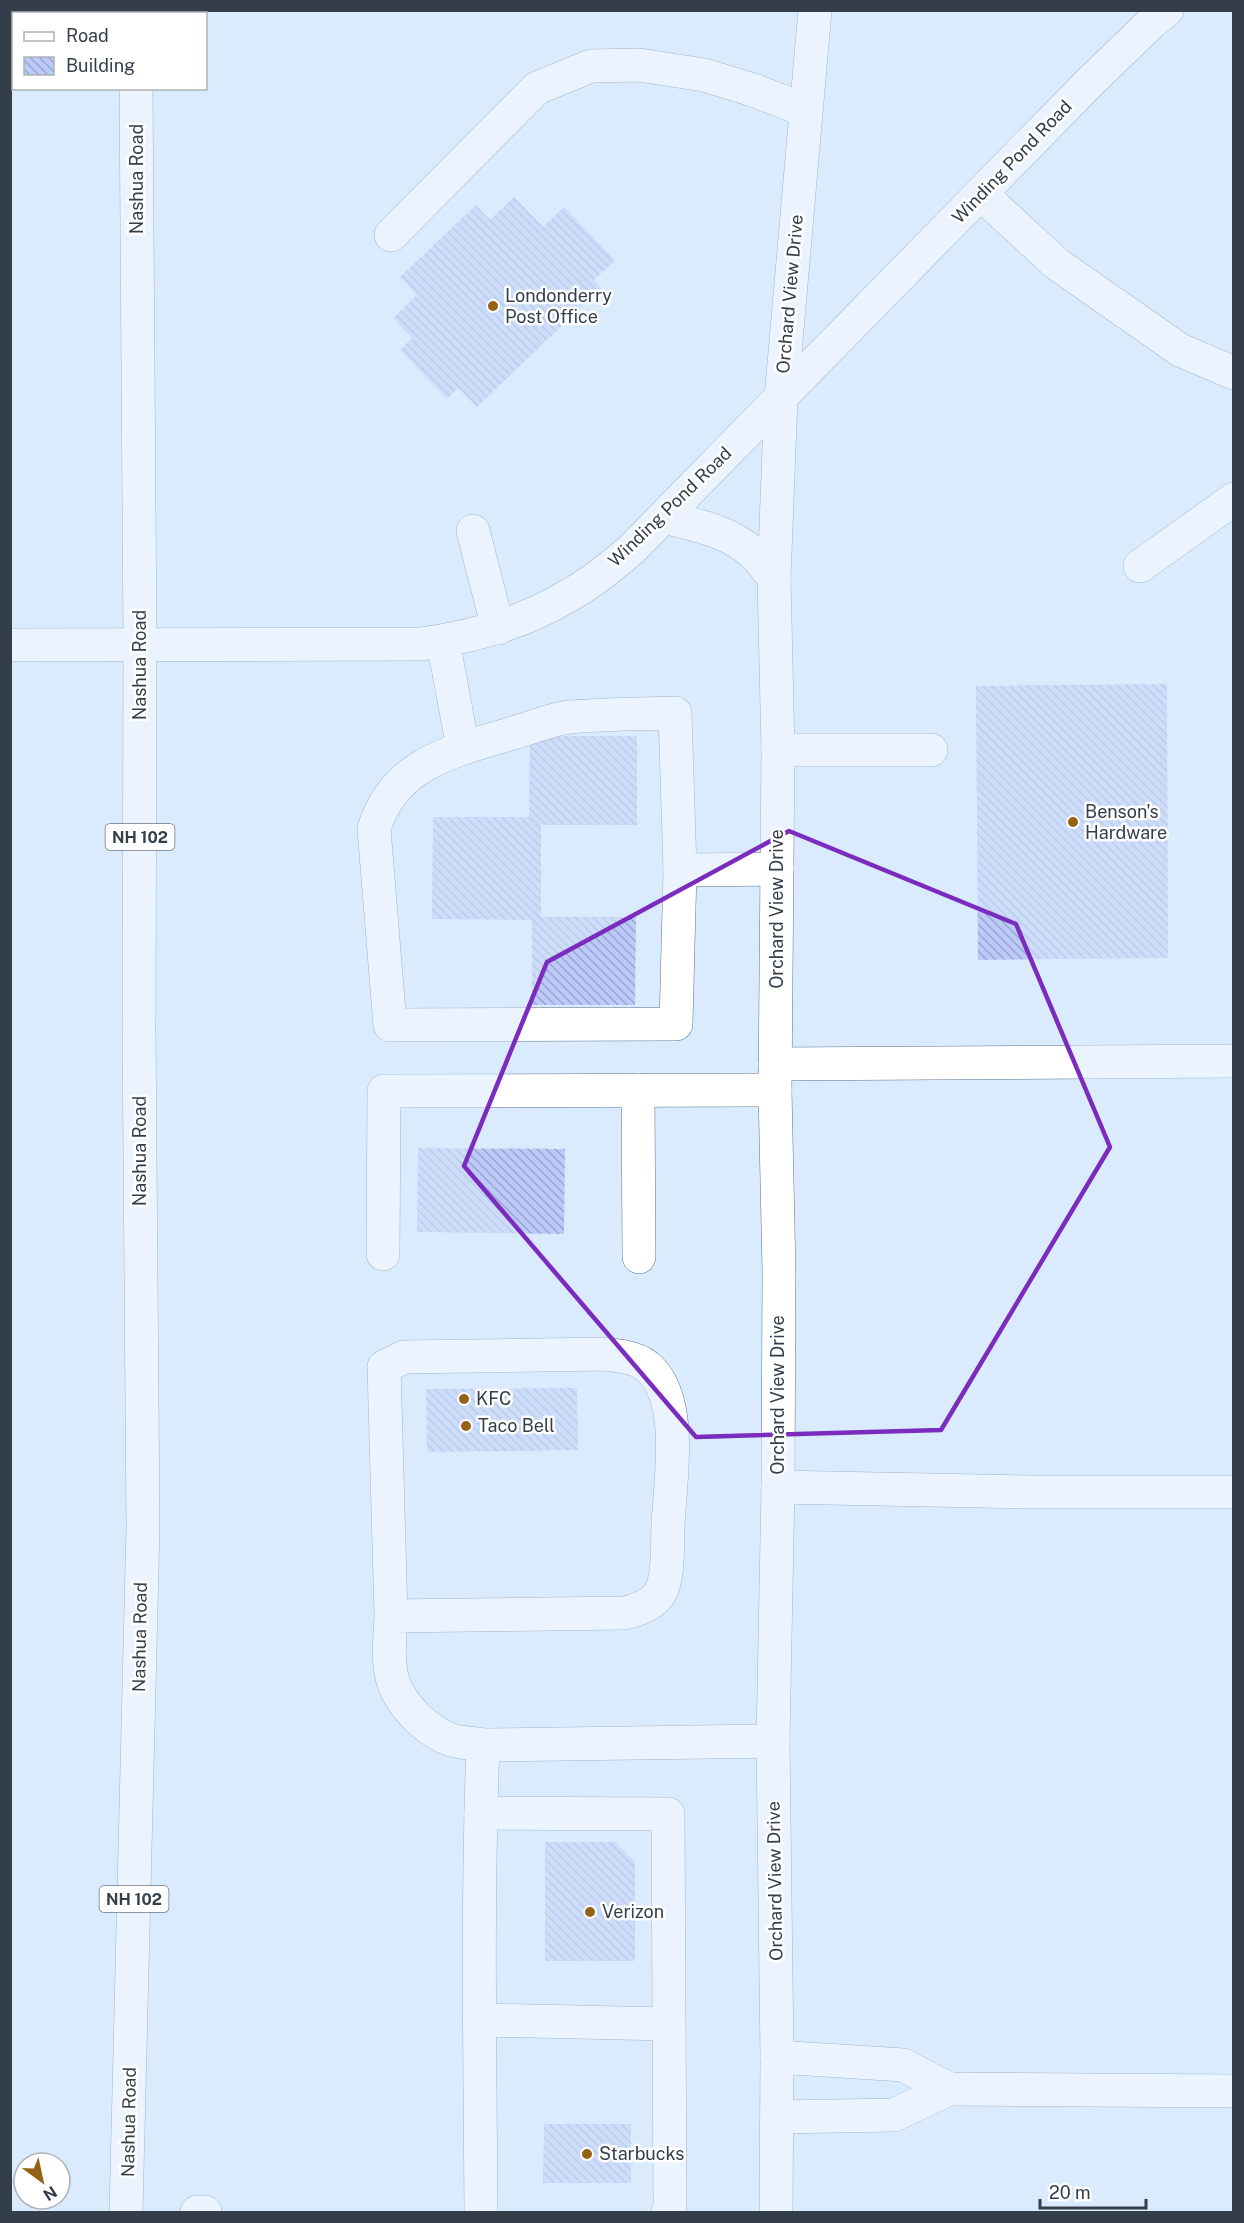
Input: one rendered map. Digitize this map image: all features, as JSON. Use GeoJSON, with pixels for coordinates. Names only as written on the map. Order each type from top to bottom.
{"type":"FeatureCollection","features":[{"type":"Feature","properties":{"kind":"street","name":"Orchard View Drive"},"geometry":{"type":"LineString","coordinates":[[776,2212],[777,2057],[773,1741],[779,1272],[775,1077],[778,750],[774,578],[780,398],[815,10]]}},
{"type":"Feature","properties":{"kind":"street","name":"Winding Pond Road"},"geometry":{"type":"LineString","coordinates":[[10,645],[421,644],[498,628],[572,594],[632,549],[1090,82],[1167,10]]}},
{"type":"Feature","properties":{"kind":"street"},"geometry":{"type":"LineString","coordinates":[[392,235],[537,88],[591,66],[639,65],[704,75],[753,90],[805,110]]}},
{"type":"Feature","properties":{"kind":"street","name":"Nashua Road"},"geometry":{"type":"LineString","coordinates":[[126,2212],[143,1527],[136,90]]}},
{"type":"Feature","properties":{"kind":"street"},"geometry":{"type":"LineString","coordinates":[[981,194],[1057,264],[1180,350],[1233,373]]}},
{"type":"Feature","properties":{"kind":"street"},"geometry":{"type":"LineString","coordinates":[[1140,566],[1233,499]]}},
{"type":"Feature","properties":{"kind":"street"},"geometry":{"type":"LineString","coordinates":[[664,517],[724,534],[755,554],[774,578]]}},
{"type":"Feature","properties":{"kind":"street"},"geometry":{"type":"LineString","coordinates":[[473,531],[498,628]]}},
{"type":"Feature","properties":{"kind":"street"},"geometry":{"type":"LineString","coordinates":[[443,641],[463,748]]}},
{"type":"Feature","properties":{"kind":"street"},"geometry":{"type":"LineString","coordinates":[[675,713],[680,870],[676,1024],[390,1024],[374,829],[379,810],[389,794],[404,780],[442,755],[463,748],[568,717],[675,713]]}},
{"type":"Feature","properties":{"kind":"street"},"geometry":{"type":"LineString","coordinates":[[778,750],[931,750]]}},
{"type":"Feature","properties":{"kind":"street"},"geometry":{"type":"LineString","coordinates":[[680,870],[777,869]]}},
{"type":"Feature","properties":{"kind":"street"},"geometry":{"type":"LineString","coordinates":[[382,1254],[384,1092],[638,1090],[775,1077],[1233,1061]]}},
{"type":"Feature","properties":{"kind":"street"},"geometry":{"type":"LineString","coordinates":[[638,1090],[639,1257]]}},
{"type":"Feature","properties":{"kind":"street"},"geometry":{"type":"LineString","coordinates":[[391,1616],[625,1613],[643,1608],[658,1596],[665,1580],[668,1513],[674,1462],[671,1424],[666,1395],[651,1370],[630,1357],[604,1354],[404,1357],[384,1367],[391,1616],[390,1657],[393,1682],[407,1706],[426,1727],[451,1740],[483,1745],[773,1741]]}},
{"type":"Feature","properties":{"kind":"street"},"geometry":{"type":"LineString","coordinates":[[778,1487],[1030,1492],[1233,1492]]}},
{"type":"Feature","properties":{"kind":"street"},"geometry":{"type":"LineString","coordinates":[[481,2212],[479,2020],[483,1745]]}},
{"type":"Feature","properties":{"kind":"street"},"geometry":{"type":"LineString","coordinates":[[481,1813],[668,1814],[670,2206],[668,2212]]}},
{"type":"Feature","properties":{"kind":"street"},"geometry":{"type":"LineString","coordinates":[[479,2020],[668,2024]]}},
{"type":"Feature","properties":{"kind":"street"},"geometry":{"type":"LineString","coordinates":[[777,2057],[903,2065],[949,2089]]}},
{"type":"Feature","properties":{"kind":"street"},"geometry":{"type":"LineString","coordinates":[[777,2117],[894,2115],[949,2089],[1233,2091]]}},
{"type":"Feature","properties":{"kind":"street"},"geometry":{"type":"LineString","coordinates":[[197,2212],[205,2212]]}},
{"type":"Feature","properties":{"kind":"highlighted area"},"geometry":{"type":"Polygon","coordinates":[[[789,831],[1016,924],[1110,1147],[941,1430],[696,1437],[464,1166],[547,962],[789,831]]]}},
{"type":"Feature","properties":{"kind":"building","name":"Londonderry Post Office"},"geometry":{"type":"Polygon","coordinates":[[[514,197],[543,227],[564,207],[615,260],[594,280],[601,288],[477,407],[458,388],[447,399],[400,350],[412,338],[393,318],[417,295],[400,277],[476,205],[490,220],[514,197]]]}},
{"type":"Feature","properties":{"kind":"building","name":"Benson's Hardware"},"geometry":{"type":"Polygon","coordinates":[[[1167,684],[1168,958],[978,960],[976,686],[1167,684]]]}},
{"type":"Feature","properties":{"kind":"building"},"geometry":{"type":"Polygon","coordinates":[[[530,736],[637,736],[637,825],[541,825],[541,917],[636,917],[635,1005],[532,1005],[532,920],[432,919],[433,817],[529,817],[530,736]]]}},
{"type":"Feature","properties":{"kind":"building"},"geometry":{"type":"Polygon","coordinates":[[[418,1148],[565,1149],[564,1234],[417,1232],[418,1148]]]}},
{"type":"Feature","properties":{"kind":"building"},"geometry":{"type":"Polygon","coordinates":[[[577,1388],[578,1450],[427,1452],[426,1389],[577,1388]]]}},
{"type":"Feature","properties":{"kind":"building","name":"Verizon"},"geometry":{"type":"Polygon","coordinates":[[[545,1842],[615,1842],[635,1862],[635,1961],[545,1961],[545,1842]]]}},
{"type":"Feature","properties":{"kind":"building","name":"Starbucks"},"geometry":{"type":"Polygon","coordinates":[[[544,2124],[631,2124],[631,2183],[543,2183],[544,2124]]]}},
{"type":"Feature","properties":{"kind":"place","name":"Londonderry Post Office"},"geometry":{"type":"Point","coordinates":[493,306]}},
{"type":"Feature","properties":{"kind":"place","name":"Benson's Hardware"},"geometry":{"type":"Point","coordinates":[1073,822]}},
{"type":"Feature","properties":{"kind":"place","name":"KFC"},"geometry":{"type":"Point","coordinates":[464,1399]}},
{"type":"Feature","properties":{"kind":"place","name":"Taco Bell"},"geometry":{"type":"Point","coordinates":[466,1426]}},
{"type":"Feature","properties":{"kind":"place","name":"Verizon"},"geometry":{"type":"Point","coordinates":[590,1912]}},
{"type":"Feature","properties":{"kind":"place","name":"Starbucks"},"geometry":{"type":"Point","coordinates":[587,2154]}}]}
